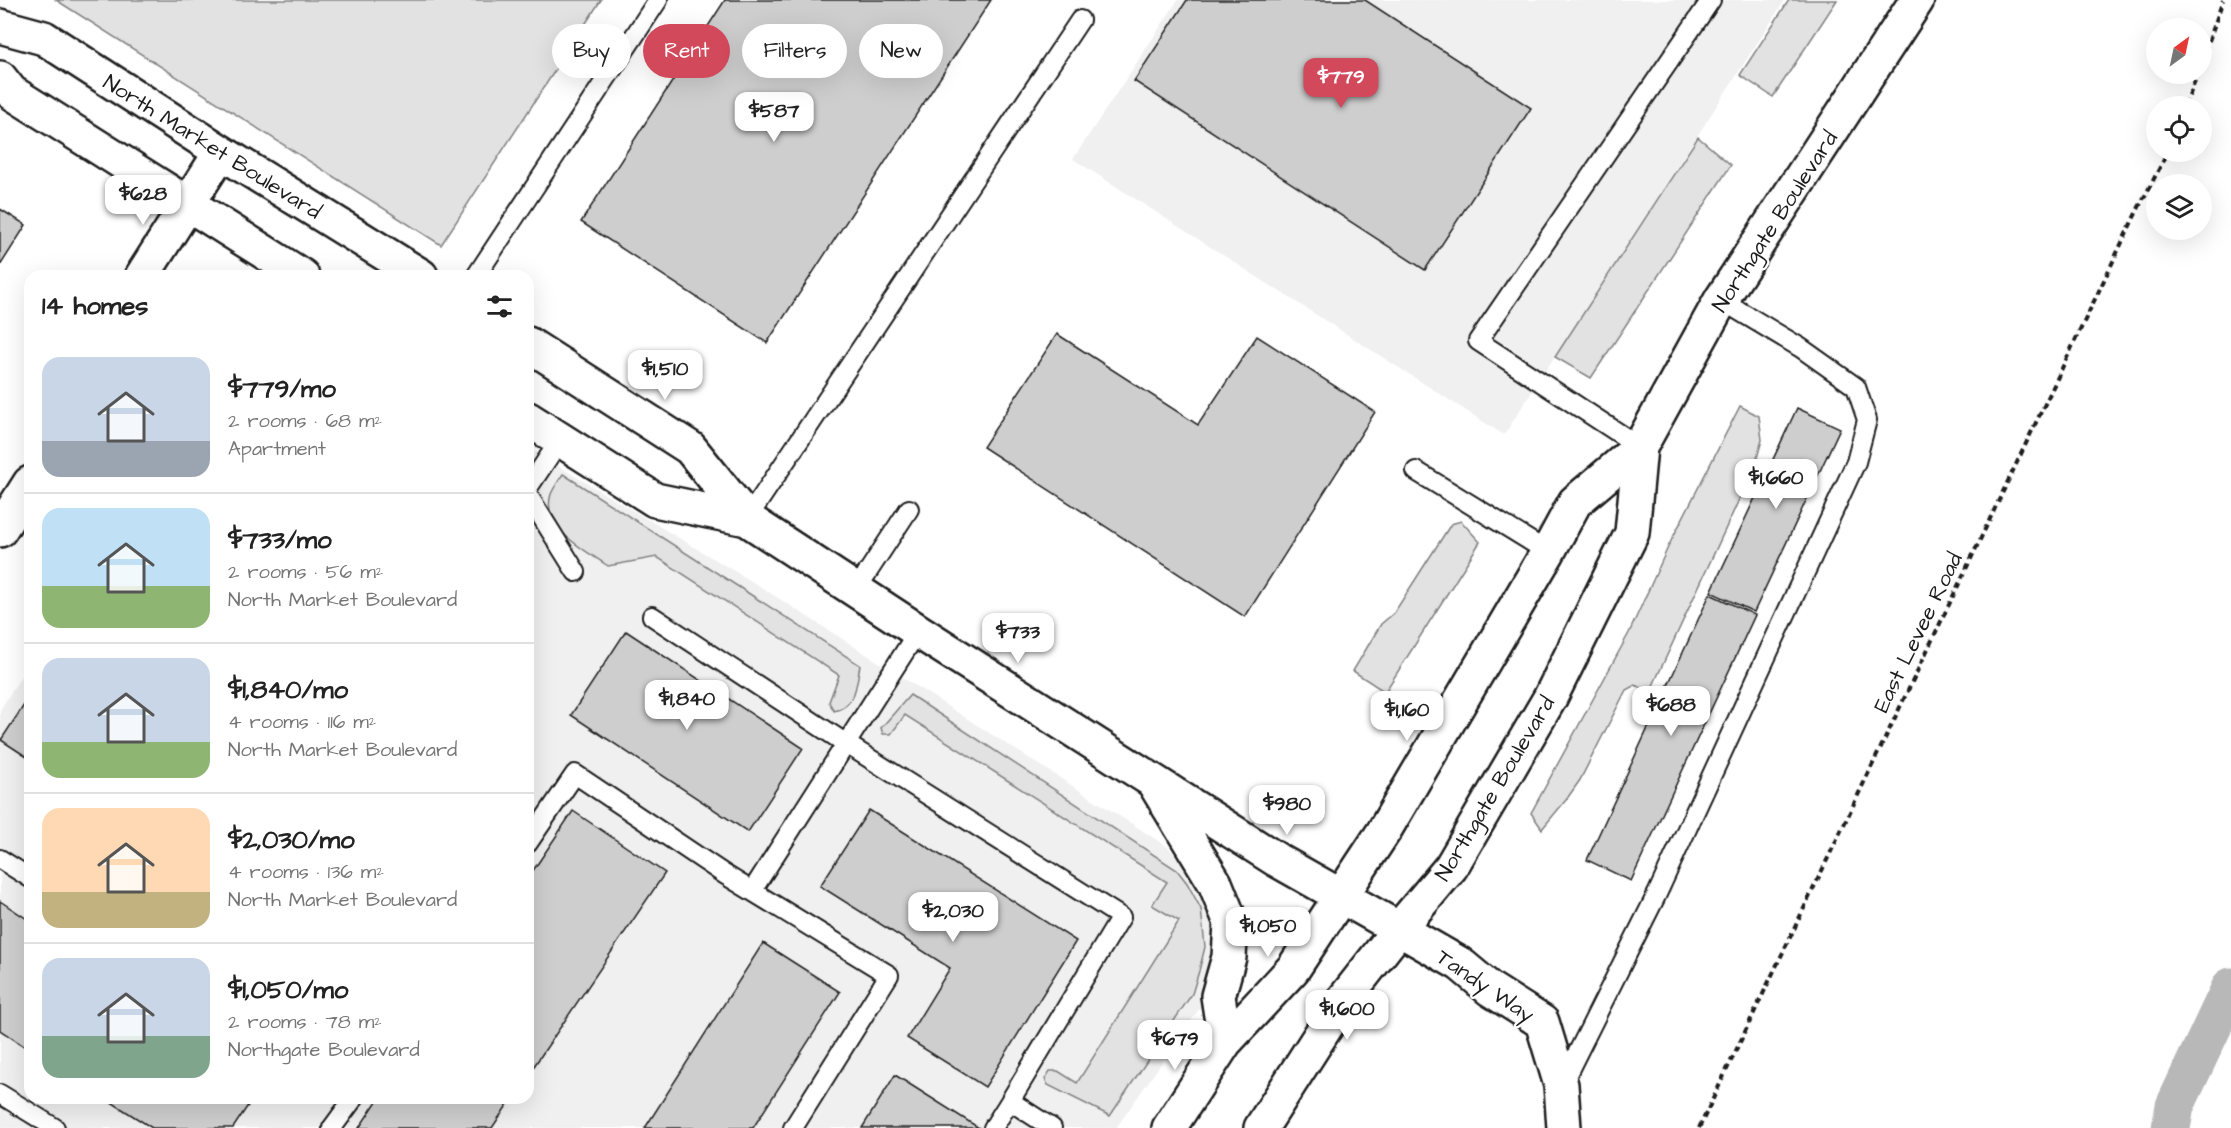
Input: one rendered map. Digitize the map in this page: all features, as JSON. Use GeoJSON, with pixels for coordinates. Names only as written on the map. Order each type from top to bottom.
{"type":"FeatureCollection","features":[{"type":"Feature","properties":{"kind":"main road","name":"Northgate Boulevard"},"geometry":{"type":"LineString","coordinates":[[1169,1128],[1225,1042],[1293,969],[1384,831],[1575,502],[1640,447],[1721,300],[1917,0]]}},
{"type":"Feature","properties":{"kind":"main road","name":"North Market Boulevard"},"geometry":{"type":"LineString","coordinates":[[0,26],[44,38],[221,152],[411,270]]}},
{"type":"Feature","properties":{"kind":"main road"},"geometry":{"type":"LineString","coordinates":[[0,78],[11,92],[292,270]]}},
{"type":"Feature","properties":{"kind":"main road"},"geometry":{"type":"LineString","coordinates":[[145,270],[221,152]]}},
{"type":"Feature","properties":{"kind":"main road"},"geometry":{"type":"LineString","coordinates":[[534,348],[690,448],[747,519],[1277,860],[1399,929]]}},
{"type":"Feature","properties":{"kind":"main road"},"geometry":{"type":"LineString","coordinates":[[534,423],[655,500],[747,519]]}},
{"type":"Feature","properties":{"kind":"main road","name":"Northgate Boulevard"},"geometry":{"type":"LineString","coordinates":[[1261,1128],[1341,1003],[1451,867],[1550,698],[1632,533],[1640,447]]}},
{"type":"Feature","properties":{"kind":"main road"},"geometry":{"type":"LineString","coordinates":[[0,530],[24,500]]}},
{"type":"Feature","properties":{"kind":"main road"},"geometry":{"type":"LineString","coordinates":[[1153,781],[1215,883],[1231,923],[1229,957],[1218,996],[1225,1042]]}},
{"type":"Feature","properties":{"kind":"main road","name":"Tandy Way"},"geometry":{"type":"LineString","coordinates":[[1399,929],[1460,964],[1490,989],[1542,1022],[1561,1086],[1564,1128]]}},
{"type":"Feature","properties":{"kind":"lane"},"geometry":{"type":"LineString","coordinates":[[480,270],[658,0]]}},
{"type":"Feature","properties":{"kind":"lane"},"geometry":{"type":"LineString","coordinates":[[1640,447],[1478,341],[1711,0]]}},
{"type":"Feature","properties":{"kind":"lane"},"geometry":{"type":"LineString","coordinates":[[747,519],[1080,20]]}},
{"type":"Feature","properties":{"kind":"lane"},"geometry":{"type":"LineString","coordinates":[[1561,1086],[1658,894],[1856,462],[1867,420],[1856,387],[1801,348],[1721,300]]}},
{"type":"Feature","properties":{"kind":"lane"},"geometry":{"type":"LineString","coordinates":[[534,479],[560,440]]}},
{"type":"Feature","properties":{"kind":"lane"},"geometry":{"type":"LineString","coordinates":[[1416,471],[1548,552]]}},
{"type":"Feature","properties":{"kind":"lane"},"geometry":{"type":"LineString","coordinates":[[534,505],[576,572]]}},
{"type":"Feature","properties":{"kind":"lane"},"geometry":{"type":"LineString","coordinates":[[856,590],[909,509]]}},
{"type":"Feature","properties":{"kind":"lane"},"geometry":{"type":"LineString","coordinates":[[652,616],[845,743],[1121,917],[993,1128]]}},
{"type":"Feature","properties":{"kind":"lane"},"geometry":{"type":"LineString","coordinates":[[752,891],[918,631]]}},
{"type":"Feature","properties":{"kind":"lane"},"geometry":{"type":"LineString","coordinates":[[534,834],[575,774],[752,891],[889,975],[793,1128]]}},
{"type":"Feature","properties":{"kind":"lane"},"geometry":{"type":"LineString","coordinates":[[0,859],[24,874]]}},
{"type":"Feature","properties":{"kind":"lane"},"geometry":{"type":"LineString","coordinates":[[1,1097],[55,1128]]}},
{"type":"Feature","properties":{"kind":"lane"},"geometry":{"type":"LineString","coordinates":[[1010,1101],[1052,1128]]}},
{"type":"Feature","properties":{"kind":"lane"},"geometry":{"type":"LineString","coordinates":[[332,1128],[350,1104]]}},
{"type":"Feature","properties":{"kind":"path"},"geometry":{"type":"LineString","coordinates":[[2212,32],[2223,0]]}},
{"type":"Feature","properties":{"kind":"path","name":"East Levee Road"},"geometry":{"type":"LineString","coordinates":[[1699,1128],[2138,209],[2163,162]]}},
{"type":"Feature","properties":{"kind":"shaded area"},"geometry":{"type":"Polygon","coordinates":[[[56,0],[601,0],[585,24],[552,24],[552,75],[441,245],[56,0]]]}},
{"type":"Feature","properties":{"kind":"shaded area"},"geometry":{"type":"Polygon","coordinates":[[[1178,0],[1785,0],[1504,435],[1073,159],[1178,0]]]}},
{"type":"Feature","properties":{"kind":"shaded area"},"geometry":{"type":"Polygon","coordinates":[[[1789,0],[1837,0],[1773,97],[1740,75],[1789,0]]]}},
{"type":"Feature","properties":{"kind":"shaded area"},"geometry":{"type":"Polygon","coordinates":[[[1698,137],[1731,165],[1591,378],[1555,357],[1698,137]]]}},
{"type":"Feature","properties":{"kind":"shaded area"},"geometry":{"type":"Polygon","coordinates":[[[1740,406],[1759,416],[1762,440],[1755,465],[1650,692],[1635,685],[1626,690],[1580,780],[1542,829],[1531,813],[1629,633],[1669,545],[1740,406]]]}},
{"type":"Feature","properties":{"kind":"shaded area"},"geometry":{"type":"Polygon","coordinates":[[[534,452],[761,587],[1168,847],[1195,877],[1208,899],[1215,932],[1207,998],[1116,1128],[0,1128],[0,710],[24,672],[24,1104],[534,1104],[534,452]]]}},
{"type":"Feature","properties":{"kind":"shaded area"},"geometry":{"type":"Polygon","coordinates":[[[563,474],[860,665],[851,699],[842,708],[834,711],[829,702],[839,675],[657,557],[608,566],[577,545],[558,528],[549,506],[551,494],[563,474]]]}},
{"type":"Feature","properties":{"kind":"shaded area"},"geometry":{"type":"Polygon","coordinates":[[[1461,521],[1480,542],[1385,692],[1353,671],[1381,624],[1394,613],[1451,524],[1461,521]]]}},
{"type":"Feature","properties":{"kind":"shaded area"},"geometry":{"type":"Polygon","coordinates":[[[910,695],[1177,870],[1201,909],[1205,947],[1192,994],[1110,1116],[1048,1085],[1045,1079],[1050,1071],[1058,1071],[1077,1083],[1179,921],[1152,905],[1167,882],[905,715],[891,734],[883,734],[881,728],[910,695]]]}},
{"type":"Feature","properties":{"kind":"building"},"geometry":{"type":"Polygon","coordinates":[[[725,0],[991,0],[943,74],[943,24],[859,24],[859,78],[940,78],[767,343],[581,222],[674,78],[730,78],[730,24],[709,24],[725,0]]]}},
{"type":"Feature","properties":{"kind":"building"},"geometry":{"type":"Polygon","coordinates":[[[1187,0],[1365,0],[1531,108],[1425,270],[1134,81],[1187,0]]]}},
{"type":"Feature","properties":{"kind":"building"},"geometry":{"type":"Polygon","coordinates":[[[0,209],[26,225],[0,266],[0,209]]]}},
{"type":"Feature","properties":{"kind":"building"},"geometry":{"type":"Polygon","coordinates":[[[1057,334],[1198,425],[1257,336],[1375,412],[1245,617],[983,447],[1057,334]]]}},
{"type":"Feature","properties":{"kind":"building"},"geometry":{"type":"Polygon","coordinates":[[[1797,408],[1840,428],[1754,612],[1711,592],[1797,408]]]}},
{"type":"Feature","properties":{"kind":"building"},"geometry":{"type":"Polygon","coordinates":[[[1710,594],[1755,615],[1631,881],[1587,860],[1710,594]]]}},
{"type":"Feature","properties":{"kind":"building"},"geometry":{"type":"Polygon","coordinates":[[[626,631],[803,748],[748,832],[571,715],[626,631]]]}},
{"type":"Feature","properties":{"kind":"building"},"geometry":{"type":"Polygon","coordinates":[[[24,705],[24,755],[1,740],[24,705]]]}},
{"type":"Feature","properties":{"kind":"building"},"geometry":{"type":"Polygon","coordinates":[[[869,810],[1076,941],[985,1087],[907,1038],[950,968],[820,886],[869,810]]]}},
{"type":"Feature","properties":{"kind":"building"},"geometry":{"type":"Polygon","coordinates":[[[573,811],[665,873],[534,1066],[534,869],[573,811]]]}},
{"type":"Feature","properties":{"kind":"building"},"geometry":{"type":"Polygon","coordinates":[[[0,901],[24,917],[24,1046],[0,1030],[0,901]]]}},
{"type":"Feature","properties":{"kind":"building"},"geometry":{"type":"Polygon","coordinates":[[[763,943],[840,992],[753,1128],[645,1128],[763,943]]]}},
{"type":"Feature","properties":{"kind":"building"},"geometry":{"type":"Polygon","coordinates":[[[895,1075],[979,1128],[862,1128],[895,1075]]]}},
{"type":"Feature","properties":{"kind":"building"},"geometry":{"type":"Polygon","coordinates":[[[114,1104],[249,1104],[233,1128],[152,1128],[114,1104]]]}},
{"type":"Feature","properties":{"kind":"building"},"geometry":{"type":"Polygon","coordinates":[[[375,1104],[508,1104],[492,1128],[359,1128],[375,1104]]]}},
{"type":"Feature","properties":{"kind":"waterway"},"geometry":{"type":"LineString","coordinates":[[2171,1128],[2175,1106],[2231,987]]}}]}
